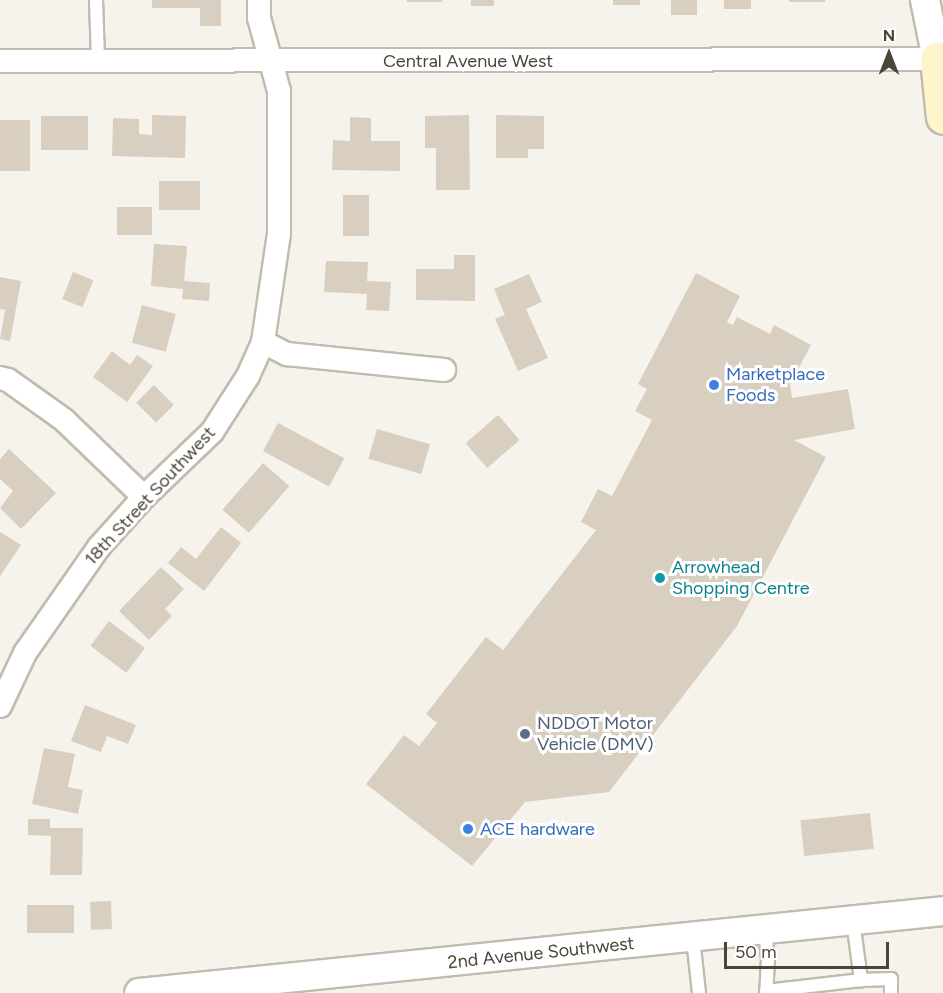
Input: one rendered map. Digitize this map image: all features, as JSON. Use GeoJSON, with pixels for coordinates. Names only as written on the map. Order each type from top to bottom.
{"type":"FeatureCollection","features":[{"type":"Feature","properties":{"kind":"main road"},"geometry":{"type":"LineString","coordinates":[[937,59],[943,117]]}},
{"type":"Feature","properties":{"kind":"street","name":"18th Street Southwest"},"geometry":{"type":"LineString","coordinates":[[0,706],[25,653],[99,547],[144,497],[212,432],[248,376],[263,342],[279,234],[279,91],[259,18],[259,0]]}},
{"type":"Feature","properties":{"kind":"street"},"geometry":{"type":"LineString","coordinates":[[925,0],[937,59]]}},
{"type":"Feature","properties":{"kind":"street","name":"Central Avenue West"},"geometry":{"type":"LineString","coordinates":[[0,61],[937,59]]}},
{"type":"Feature","properties":{"kind":"street"},"geometry":{"type":"LineString","coordinates":[[263,342],[287,354],[444,370]]}},
{"type":"Feature","properties":{"kind":"street"},"geometry":{"type":"LineString","coordinates":[[0,378],[8,380],[64,420],[144,497]]}},
{"type":"Feature","properties":{"kind":"street","name":"2nd Avenue Southwest"},"geometry":{"type":"LineString","coordinates":[[139,993],[943,911]]}},
{"type":"Feature","properties":{"kind":"lane"},"geometry":{"type":"LineString","coordinates":[[96,0],[98,61]]}},
{"type":"Feature","properties":{"kind":"lane"},"geometry":{"type":"LineString","coordinates":[[853,921],[861,980]]}},
{"type":"Feature","properties":{"kind":"lane"},"geometry":{"type":"LineString","coordinates":[[765,930],[768,959],[766,992],[861,980],[891,979],[891,993]]}},
{"type":"Feature","properties":{"kind":"lane"},"geometry":{"type":"LineString","coordinates":[[693,938],[699,993]]}},
{"type":"Feature","properties":{"kind":"building"},"geometry":{"type":"Polygon","coordinates":[[[152,0],[221,0],[221,26],[200,26],[200,8],[152,8],[152,0]]]}},
{"type":"Feature","properties":{"kind":"building"},"geometry":{"type":"Polygon","coordinates":[[[407,0],[442,0],[442,2],[407,2],[407,0]]]}},
{"type":"Feature","properties":{"kind":"building"},"geometry":{"type":"Polygon","coordinates":[[[471,0],[494,0],[494,6],[471,6],[471,0]]]}},
{"type":"Feature","properties":{"kind":"building"},"geometry":{"type":"Polygon","coordinates":[[[613,0],[640,0],[640,5],[613,5],[613,0]]]}},
{"type":"Feature","properties":{"kind":"building"},"geometry":{"type":"Polygon","coordinates":[[[671,0],[697,0],[697,15],[671,15],[671,0]]]}},
{"type":"Feature","properties":{"kind":"building"},"geometry":{"type":"Polygon","coordinates":[[[724,0],[751,0],[751,9],[724,9],[724,0]]]}},
{"type":"Feature","properties":{"kind":"building"},"geometry":{"type":"Polygon","coordinates":[[[789,0],[825,0],[825,2],[789,2],[789,0]]]}},
{"type":"Feature","properties":{"kind":"building"},"geometry":{"type":"Polygon","coordinates":[[[152,115],[186,116],[185,158],[112,156],[113,118],[139,119],[139,134],[152,135],[152,115]]]}},
{"type":"Feature","properties":{"kind":"building"},"geometry":{"type":"Polygon","coordinates":[[[469,115],[470,190],[436,190],[436,148],[425,148],[425,116],[469,115]]]}},
{"type":"Feature","properties":{"kind":"building"},"geometry":{"type":"Polygon","coordinates":[[[496,115],[544,116],[544,149],[528,149],[528,158],[496,158],[496,115]]]}},
{"type":"Feature","properties":{"kind":"building"},"geometry":{"type":"Polygon","coordinates":[[[41,116],[88,116],[88,150],[41,150],[41,116]]]}},
{"type":"Feature","properties":{"kind":"building"},"geometry":{"type":"Polygon","coordinates":[[[350,117],[371,118],[371,141],[400,141],[400,171],[332,170],[333,140],[350,141],[350,117]]]}},
{"type":"Feature","properties":{"kind":"building"},"geometry":{"type":"Polygon","coordinates":[[[0,120],[30,120],[30,171],[0,171],[0,120]]]}},
{"type":"Feature","properties":{"kind":"building"},"geometry":{"type":"Polygon","coordinates":[[[159,181],[200,181],[200,210],[159,210],[159,181]]]}},
{"type":"Feature","properties":{"kind":"building"},"geometry":{"type":"Polygon","coordinates":[[[343,195],[369,195],[369,236],[343,236],[343,195]]]}},
{"type":"Feature","properties":{"kind":"building"},"geometry":{"type":"Polygon","coordinates":[[[117,207],[152,207],[152,235],[117,235],[117,207]]]}},
{"type":"Feature","properties":{"kind":"building"},"geometry":{"type":"Polygon","coordinates":[[[154,244],[187,246],[184,281],[210,283],[209,301],[182,299],[183,289],[151,286],[154,244]]]}},
{"type":"Feature","properties":{"kind":"building"},"geometry":{"type":"Polygon","coordinates":[[[454,255],[475,255],[475,301],[416,300],[416,269],[454,269],[454,255]]]}},
{"type":"Feature","properties":{"kind":"building"},"geometry":{"type":"Polygon","coordinates":[[[326,261],[368,262],[367,281],[391,282],[389,311],[366,310],[367,294],[324,292],[326,261]]]}},
{"type":"Feature","properties":{"kind":"building"},"geometry":{"type":"Polygon","coordinates":[[[73,272],[93,280],[83,307],[62,299],[73,272]]]}},
{"type":"Feature","properties":{"kind":"building","name":"Arrowhead Shopping Centre"},"geometry":{"type":"Polygon","coordinates":[[[696,273],[740,296],[727,322],[733,325],[737,317],[770,334],[774,325],[811,345],[790,384],[792,398],[848,389],[855,429],[794,440],[826,457],[737,626],[609,792],[525,802],[472,866],[366,784],[404,735],[419,746],[437,723],[426,714],[486,637],[503,650],[596,530],[581,522],[598,489],[612,496],[652,420],[635,411],[647,389],[638,384],[696,273]]]}},
{"type":"Feature","properties":{"kind":"building"},"geometry":{"type":"Polygon","coordinates":[[[529,274],[542,302],[526,309],[548,358],[518,371],[495,319],[505,315],[494,289],[529,274]]]}},
{"type":"Feature","properties":{"kind":"building"},"geometry":{"type":"Polygon","coordinates":[[[0,277],[21,281],[10,341],[0,339],[5,310],[0,309],[0,277]]]}},
{"type":"Feature","properties":{"kind":"building"},"geometry":{"type":"Polygon","coordinates":[[[142,305],[176,314],[166,352],[132,343],[142,305]]]}},
{"type":"Feature","properties":{"kind":"building"},"geometry":{"type":"Polygon","coordinates":[[[112,351],[130,365],[137,355],[153,366],[127,402],[93,377],[112,351]]]}},
{"type":"Feature","properties":{"kind":"building"},"geometry":{"type":"Polygon","coordinates":[[[154,385],[174,405],[156,422],[136,403],[154,385]]]}},
{"type":"Feature","properties":{"kind":"building"},"geometry":{"type":"Polygon","coordinates":[[[498,415],[520,440],[487,468],[466,443],[498,415]]]}},
{"type":"Feature","properties":{"kind":"building"},"geometry":{"type":"Polygon","coordinates":[[[278,423],[344,458],[329,486],[263,451],[278,423]]]}},
{"type":"Feature","properties":{"kind":"building"},"geometry":{"type":"Polygon","coordinates":[[[377,429],[430,444],[421,474],[368,459],[377,429]]]}},
{"type":"Feature","properties":{"kind":"building"},"geometry":{"type":"Polygon","coordinates":[[[9,449],[56,493],[21,529],[0,508],[13,491],[0,479],[0,459],[9,449]]]}},
{"type":"Feature","properties":{"kind":"building"},"geometry":{"type":"Polygon","coordinates":[[[263,463],[289,486],[249,533],[222,510],[263,463]]]}},
{"type":"Feature","properties":{"kind":"building"},"geometry":{"type":"Polygon","coordinates":[[[221,527],[241,543],[204,591],[168,563],[181,547],[196,559],[221,527]]]}},
{"type":"Feature","properties":{"kind":"building"},"geometry":{"type":"Polygon","coordinates":[[[0,532],[21,545],[0,576],[0,532]]]}},
{"type":"Feature","properties":{"kind":"building"},"geometry":{"type":"Polygon","coordinates":[[[161,567],[184,589],[165,609],[172,616],[149,640],[119,611],[161,567]]]}},
{"type":"Feature","properties":{"kind":"building"},"geometry":{"type":"Polygon","coordinates":[[[109,621],[145,648],[126,673],[90,646],[109,621]]]}},
{"type":"Feature","properties":{"kind":"building"},"geometry":{"type":"Polygon","coordinates":[[[85,705],[136,725],[128,744],[107,736],[101,752],[71,741],[85,705]]]}},
{"type":"Feature","properties":{"kind":"building"},"geometry":{"type":"Polygon","coordinates":[[[44,748],[75,754],[68,787],[83,790],[78,814],[32,804],[44,748]]]}},
{"type":"Feature","properties":{"kind":"building"},"geometry":{"type":"Polygon","coordinates":[[[870,813],[874,849],[804,856],[800,820],[870,813]]]}},
{"type":"Feature","properties":{"kind":"building"},"geometry":{"type":"Polygon","coordinates":[[[28,819],[50,819],[50,828],[83,828],[82,875],[50,875],[51,836],[28,835],[28,819]]]}},
{"type":"Feature","properties":{"kind":"building"},"geometry":{"type":"Polygon","coordinates":[[[111,901],[112,929],[91,930],[90,902],[111,901]]]}},
{"type":"Feature","properties":{"kind":"building"},"geometry":{"type":"Polygon","coordinates":[[[27,905],[74,905],[74,933],[27,933],[27,905]]]}},
{"type":"Feature","properties":{"kind":"place","name":"Marketplace Foods"},"geometry":{"type":"Point","coordinates":[714,385]}},
{"type":"Feature","properties":{"kind":"place","name":"Arrowhead Shopping Centre"},"geometry":{"type":"Point","coordinates":[660,578]}},
{"type":"Feature","properties":{"kind":"place","name":"NDDOT Motor Vehicle (DMV)"},"geometry":{"type":"Point","coordinates":[525,734]}},
{"type":"Feature","properties":{"kind":"place","name":"ACE hardware"},"geometry":{"type":"Point","coordinates":[468,829]}}]}
